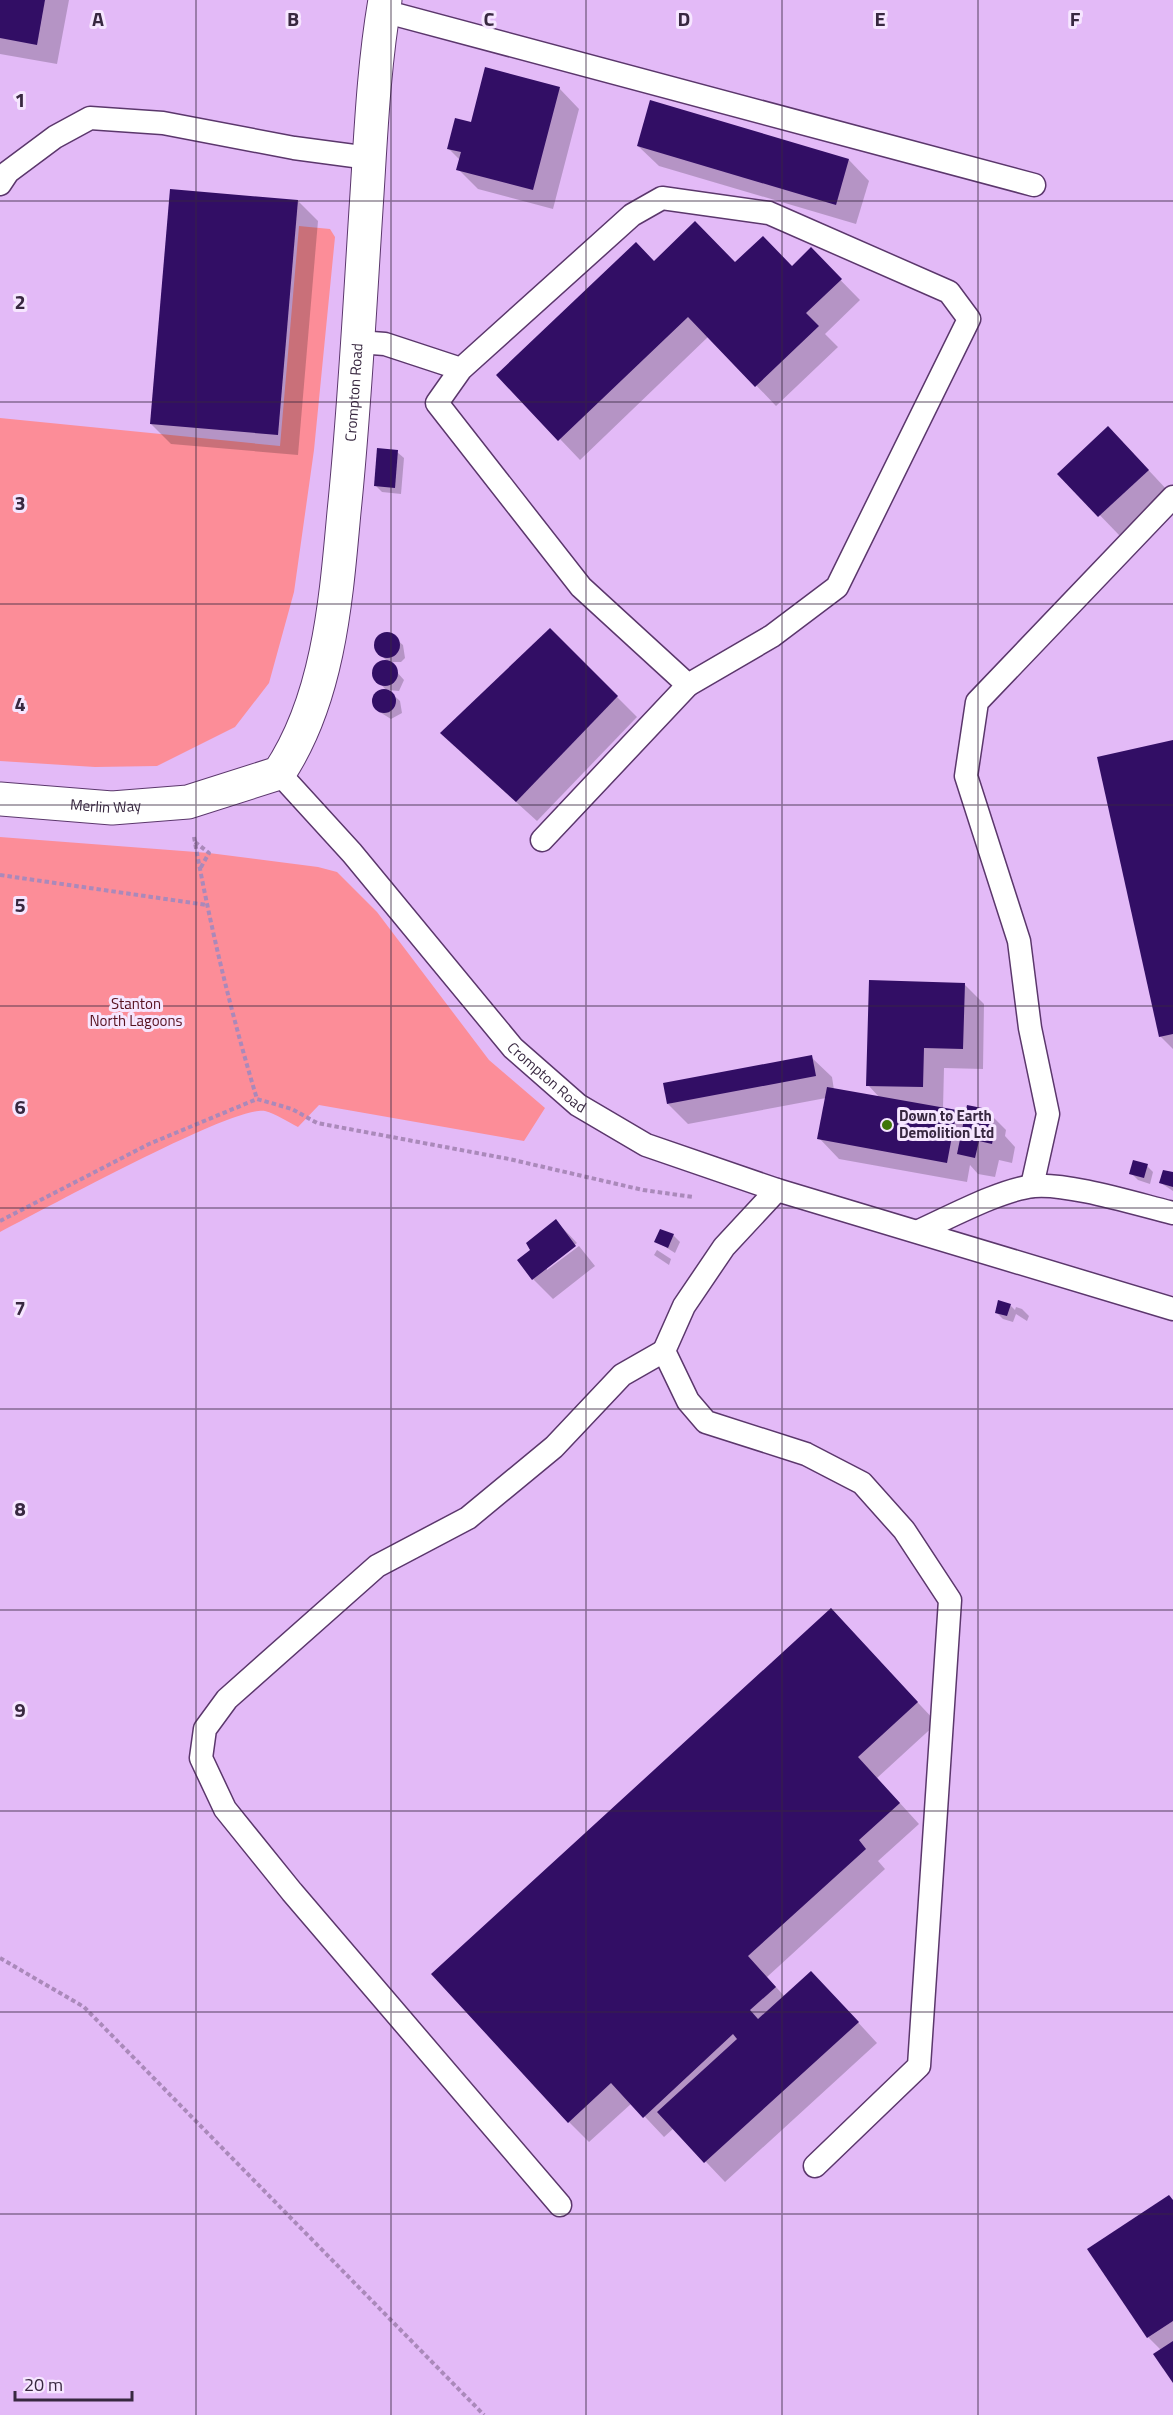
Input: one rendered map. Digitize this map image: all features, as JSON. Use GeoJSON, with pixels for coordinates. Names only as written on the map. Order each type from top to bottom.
{"type":"FeatureCollection","features":[{"type":"Feature","properties":{"kind":"street","name":"Crompton Road"},"geometry":{"type":"LineString","coordinates":[[279,773],[303,729],[329,634],[346,491],[369,158],[384,6]]}},
{"type":"Feature","properties":{"kind":"street"},"geometry":{"type":"LineString","coordinates":[[200,798],[279,773]]}},
{"type":"Feature","properties":{"kind":"street","name":"Merlin Way"},"geometry":{"type":"LineString","coordinates":[[0,799],[112,808],[200,798]]}},
{"type":"Feature","properties":{"kind":"lane"},"geometry":{"type":"LineString","coordinates":[[384,6],[1034,185]]}},
{"type":"Feature","properties":{"kind":"lane"},"geometry":{"type":"LineString","coordinates":[[0,184],[8,172],[55,137],[90,118],[163,123],[294,148],[369,158]]}},
{"type":"Feature","properties":{"kind":"lane"},"geometry":{"type":"LineString","coordinates":[[542,840],[688,685],[772,636],[837,587],[969,320],[950,292],[769,213],[662,198],[632,215],[461,369],[437,403],[580,587],[688,685]]}},
{"type":"Feature","properties":{"kind":"lane"},"geometry":{"type":"LineString","coordinates":[[358,342],[385,344],[461,369]]}},
{"type":"Feature","properties":{"kind":"lane"},"geometry":{"type":"LineString","coordinates":[[1032,1186],[1048,1114],[1030,1028],[1019,941],[966,776],[977,702],[1173,497]]}},
{"type":"Feature","properties":{"kind":"lane","name":"Crompton Road"},"geometry":{"type":"LineString","coordinates":[[279,773],[352,853],[513,1048],[578,1105],[646,1145],[777,1190],[919,1231],[1173,1310]]}},
{"type":"Feature","properties":{"kind":"lane"},"geometry":{"type":"LineString","coordinates":[[919,1231],[1000,1196],[1032,1186],[1056,1187],[1173,1213]]}},
{"type":"Feature","properties":{"kind":"lane"},"geometry":{"type":"LineString","coordinates":[[560,2205],[292,1892],[225,1809],[201,1758],[205,1729],[227,1699],[377,1566],[468,1518],[554,1447],[622,1375],[664,1351],[684,1306],[724,1247],[777,1190]]}},
{"type":"Feature","properties":{"kind":"lane"},"geometry":{"type":"LineString","coordinates":[[664,1351],[688,1401],[706,1422],[806,1454],[862,1483],[904,1530],[950,1600],[919,2066],[815,2166]]}},
{"type":"Feature","properties":{"kind":"path"},"geometry":{"type":"LineString","coordinates":[[200,798],[195,841],[200,869],[238,1038],[257,1099]]}},
{"type":"Feature","properties":{"kind":"path"},"geometry":{"type":"LineString","coordinates":[[195,841],[209,853],[200,869]]}},
{"type":"Feature","properties":{"kind":"path"},"geometry":{"type":"LineString","coordinates":[[0,875],[207,905]]}},
{"type":"Feature","properties":{"kind":"path"},"geometry":{"type":"LineString","coordinates":[[0,1221],[149,1144],[257,1099],[292,1110],[317,1123],[509,1159],[643,1190],[685,1197],[696,1196]]}},
{"type":"Feature","properties":{"kind":"path"},"geometry":{"type":"LineString","coordinates":[[0,1958],[84,2007],[484,2415]]}},
{"type":"Feature","properties":{"kind":"green space"},"geometry":{"type":"Polygon","coordinates":[[[299,226],[330,229],[335,237],[314,450],[294,592],[269,683],[235,727],[157,766],[95,767],[0,761],[0,418],[280,446],[299,226]]]}},
{"type":"Feature","properties":{"kind":"green space","name":"Stanton North Lagoons"},"geometry":{"type":"Polygon","coordinates":[[[0,837],[209,853],[318,867],[337,872],[377,912],[489,1060],[545,1108],[524,1141],[319,1105],[298,1127],[265,1111],[246,1114],[178,1141],[0,1232],[0,837]]]}},
{"type":"Feature","properties":{"kind":"building"},"geometry":{"type":"Polygon","coordinates":[[[0,0],[45,0],[37,45],[0,38],[0,0]]]}},
{"type":"Feature","properties":{"kind":"building"},"geometry":{"type":"Polygon","coordinates":[[[485,67],[560,87],[533,190],[456,170],[461,152],[447,149],[455,118],[471,122],[485,67]]]}},
{"type":"Feature","properties":{"kind":"building"},"geometry":{"type":"Polygon","coordinates":[[[650,100],[849,159],[836,205],[637,146],[650,100]]]}},
{"type":"Feature","properties":{"kind":"building"},"geometry":{"type":"Polygon","coordinates":[[[170,189],[298,200],[278,435],[150,424],[170,189]]]}},
{"type":"Feature","properties":{"kind":"building"},"geometry":{"type":"Polygon","coordinates":[[[695,221],[735,262],[763,236],[792,266],[811,247],[842,279],[806,313],[819,326],[755,387],[688,317],[558,441],[496,375],[636,242],[654,261],[695,221]]]}},
{"type":"Feature","properties":{"kind":"building"},"geometry":{"type":"Polygon","coordinates":[[[1108,426],[1149,470],[1098,517],[1057,474],[1108,426]]]}},
{"type":"Feature","properties":{"kind":"building"},"geometry":{"type":"Polygon","coordinates":[[[377,448],[398,450],[395,488],[374,486],[377,448]]]}},
{"type":"Feature","properties":{"kind":"building"},"geometry":{"type":"Polygon","coordinates":[[[550,628],[618,696],[516,802],[440,733],[550,628]]]}},
{"type":"Feature","properties":{"kind":"building"},"geometry":{"type":"Polygon","coordinates":[[[387,632],[396,636],[400,645],[396,654],[387,658],[378,654],[374,645],[378,636],[387,632]]]}},
{"type":"Feature","properties":{"kind":"building"},"geometry":{"type":"Polygon","coordinates":[[[385,660],[394,664],[398,673],[394,682],[385,686],[376,682],[372,673],[376,664],[385,660]]]}},
{"type":"Feature","properties":{"kind":"building"},"geometry":{"type":"Polygon","coordinates":[[[384,689],[393,692],[396,701],[393,710],[384,713],[375,710],[372,701],[375,692],[384,689]]]}},
{"type":"Feature","properties":{"kind":"building"},"geometry":{"type":"Polygon","coordinates":[[[1173,740],[1173,1034],[1159,1037],[1097,757],[1173,740]]]}},
{"type":"Feature","properties":{"kind":"building"},"geometry":{"type":"Polygon","coordinates":[[[869,980],[965,983],[963,1049],[924,1048],[923,1087],[866,1086],[869,980]]]}},
{"type":"Feature","properties":{"kind":"building"},"geometry":{"type":"Polygon","coordinates":[[[812,1055],[816,1076],[667,1104],[663,1083],[812,1055]]]}},
{"type":"Feature","properties":{"kind":"building","name":"Down to Earth Demolition Ltd"},"geometry":{"type":"Polygon","coordinates":[[[827,1087],[957,1110],[947,1163],[817,1139],[827,1087]]]}},
{"type":"Feature","properties":{"kind":"building"},"geometry":{"type":"Polygon","coordinates":[[[967,1105],[987,1109],[983,1123],[996,1125],[992,1144],[979,1141],[975,1158],[957,1154],[967,1105]]]}},
{"type":"Feature","properties":{"kind":"building"},"geometry":{"type":"Polygon","coordinates":[[[1133,1160],[1148,1164],[1144,1178],[1129,1174],[1133,1160]]]}},
{"type":"Feature","properties":{"kind":"building"},"geometry":{"type":"Polygon","coordinates":[[[1163,1170],[1173,1172],[1173,1187],[1159,1183],[1163,1170]]]}},
{"type":"Feature","properties":{"kind":"building"},"geometry":{"type":"Polygon","coordinates":[[[556,1219],[576,1246],[532,1280],[517,1260],[530,1250],[526,1243],[556,1219]]]}},
{"type":"Feature","properties":{"kind":"building"},"geometry":{"type":"Polygon","coordinates":[[[660,1229],[674,1234],[668,1248],[654,1242],[660,1229]]]}},
{"type":"Feature","properties":{"kind":"building"},"geometry":{"type":"Polygon","coordinates":[[[998,1300],[1011,1304],[1007,1316],[995,1313],[998,1300]]]}},
{"type":"Feature","properties":{"kind":"building"},"geometry":{"type":"Polygon","coordinates":[[[831,1608],[918,1702],[858,1757],[900,1803],[859,1840],[866,1849],[748,1956],[776,1987],[750,2010],[758,2019],[811,1971],[859,2022],[704,2163],[657,2112],[737,2039],[733,2034],[643,2118],[611,2083],[568,2123],[431,1974],[831,1608]]]}},
{"type":"Feature","properties":{"kind":"building"},"geometry":{"type":"Polygon","coordinates":[[[1169,2195],[1173,2200],[1173,2321],[1147,2338],[1087,2249],[1169,2195]]]}},
{"type":"Feature","properties":{"kind":"building"},"geometry":{"type":"Polygon","coordinates":[[[1173,2341],[1173,2383],[1153,2354],[1173,2341]]]}},
{"type":"Feature","properties":{"kind":"place","name":"Down to Earth Demolition Ltd"},"geometry":{"type":"Point","coordinates":[887,1125]}}]}
